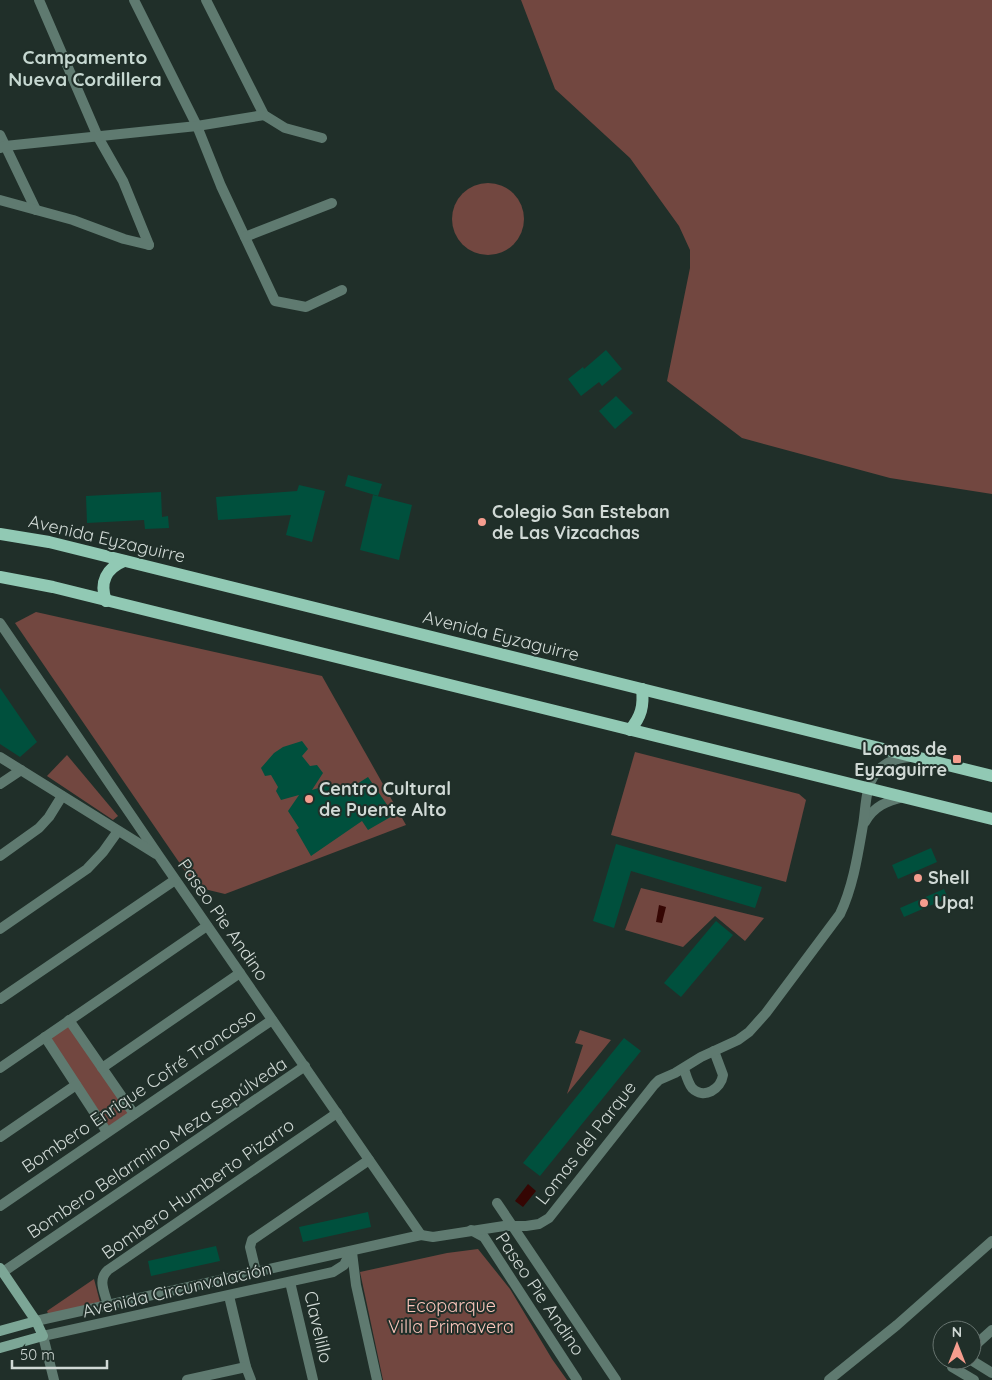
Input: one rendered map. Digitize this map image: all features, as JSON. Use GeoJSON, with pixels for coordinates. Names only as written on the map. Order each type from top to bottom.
{"type":"FeatureCollection","features":[{"type":"Feature","properties":{"kind":"main road","name":"Avenida Eyzaguirre"},"geometry":{"type":"LineString","coordinates":[[0,534],[49,542],[992,776]]}},
{"type":"Feature","properties":{"kind":"main road"},"geometry":{"type":"LineString","coordinates":[[106,600],[103,590],[104,579],[112,568],[124,561]]}},
{"type":"Feature","properties":{"kind":"main road"},"geometry":{"type":"LineString","coordinates":[[0,577],[45,585],[992,819]]}},
{"type":"Feature","properties":{"kind":"main road"},"geometry":{"type":"LineString","coordinates":[[630,730],[642,711],[642,689]]}},
{"type":"Feature","properties":{"kind":"street"},"geometry":{"type":"LineString","coordinates":[[0,200],[149,245],[123,181],[98,137],[39,0]]}},
{"type":"Feature","properties":{"kind":"street"},"geometry":{"type":"LineString","coordinates":[[134,0],[197,126],[221,186],[275,301],[306,307],[342,290]]}},
{"type":"Feature","properties":{"kind":"street"},"geometry":{"type":"LineString","coordinates":[[206,0],[264,115],[286,128],[322,138]]}},
{"type":"Feature","properties":{"kind":"street"},"geometry":{"type":"LineString","coordinates":[[2,147],[197,126],[264,115]]}},
{"type":"Feature","properties":{"kind":"street"},"geometry":{"type":"LineString","coordinates":[[0,134],[2,147],[36,210]]}},
{"type":"Feature","properties":{"kind":"street"},"geometry":{"type":"LineString","coordinates":[[245,237],[332,203]]}},
{"type":"Feature","properties":{"kind":"street","name":"Paseo Pie Andino"},"geometry":{"type":"LineString","coordinates":[[0,623],[421,1235]]}},
{"type":"Feature","properties":{"kind":"street","name":"Lomas del Parque"},"geometry":{"type":"LineString","coordinates":[[421,1235],[433,1237],[471,1230],[539,1224],[550,1218],[649,1090],[659,1080],[738,1040],[757,1023],[840,914],[848,898],[869,788],[875,774],[880,768],[898,759],[913,756]]}},
{"type":"Feature","properties":{"kind":"street"},"geometry":{"type":"LineString","coordinates":[[0,758],[159,856]]}},
{"type":"Feature","properties":{"kind":"street"},"geometry":{"type":"LineString","coordinates":[[0,784],[21,770]]}},
{"type":"Feature","properties":{"kind":"street"},"geometry":{"type":"LineString","coordinates":[[0,856],[39,828],[49,817],[62,796]]}},
{"type":"Feature","properties":{"kind":"street","name":"Lomas del Parque"},"geometry":{"type":"LineString","coordinates":[[863,825],[870,814],[879,806],[891,800],[904,797]]}},
{"type":"Feature","properties":{"kind":"street"},"geometry":{"type":"LineString","coordinates":[[0,929],[87,869],[103,852],[118,831]]}},
{"type":"Feature","properties":{"kind":"street"},"geometry":{"type":"LineString","coordinates":[[0,999],[175,880]]}},
{"type":"Feature","properties":{"kind":"street"},"geometry":{"type":"LineString","coordinates":[[0,1068],[207,926]]}},
{"type":"Feature","properties":{"kind":"street"},"geometry":{"type":"LineString","coordinates":[[102,1068],[240,973]]}},
{"type":"Feature","properties":{"kind":"street"},"geometry":{"type":"LineString","coordinates":[[69,1020],[134,1114]]}},
{"type":"Feature","properties":{"kind":"street","name":"Bombero Enrique Cofré Troncoso"},"geometry":{"type":"LineString","coordinates":[[0,1206],[272,1020]]}},
{"type":"Feature","properties":{"kind":"street"},"geometry":{"type":"LineString","coordinates":[[45,1037],[107,1132]]}},
{"type":"Feature","properties":{"kind":"street"},"geometry":{"type":"LineString","coordinates":[[684,1069],[692,1088],[703,1093],[714,1090],[719,1086],[723,1075],[714,1051]]}},
{"type":"Feature","properties":{"kind":"street","name":"Bombero Belarmino Meza Sepúlveda"},"geometry":{"type":"LineString","coordinates":[[1,1270],[305,1066]]}},
{"type":"Feature","properties":{"kind":"street"},"geometry":{"type":"LineString","coordinates":[[0,1137],[76,1085]]}},
{"type":"Feature","properties":{"kind":"street","name":"Bombero Humberto Pizarro"},"geometry":{"type":"LineString","coordinates":[[108,1305],[102,1281],[108,1270],[337,1113]]}},
{"type":"Feature","properties":{"kind":"street"},"geometry":{"type":"LineString","coordinates":[[256,1272],[250,1247],[252,1240],[369,1160]]}},
{"type":"Feature","properties":{"kind":"street"},"geometry":{"type":"LineString","coordinates":[[497,1204],[616,1380]]}},
{"type":"Feature","properties":{"kind":"street","name":"Paseo Pie Andino"},"geometry":{"type":"LineString","coordinates":[[471,1230],[484,1238],[577,1380]]}},
{"type":"Feature","properties":{"kind":"street","name":"Avenida Circunvalación"},"geometry":{"type":"LineString","coordinates":[[0,1331],[36,1321],[421,1235]]}},
{"type":"Feature","properties":{"kind":"street"},"geometry":{"type":"LineString","coordinates":[[829,1380],[897,1325],[992,1241]]}},
{"type":"Feature","properties":{"kind":"street"},"geometry":{"type":"LineString","coordinates":[[352,1251],[356,1285],[377,1380]]}},
{"type":"Feature","properties":{"kind":"street","name":"Avenida Circunvalación"},"geometry":{"type":"LineString","coordinates":[[0,1348],[43,1336],[229,1296],[341,1269],[348,1261],[352,1251]]}},
{"type":"Feature","properties":{"kind":"street"},"geometry":{"type":"LineString","coordinates":[[1,1270],[36,1321],[43,1336],[54,1380]]}},
{"type":"Feature","properties":{"kind":"street","name":"Clavelillo"},"geometry":{"type":"LineString","coordinates":[[290,1282],[313,1380]]}},
{"type":"Feature","properties":{"kind":"street"},"geometry":{"type":"LineString","coordinates":[[229,1296],[246,1367],[251,1380]]}},
{"type":"Feature","properties":{"kind":"street"},"geometry":{"type":"LineString","coordinates":[[982,1339],[992,1330]]}},
{"type":"Feature","properties":{"kind":"street"},"geometry":{"type":"LineString","coordinates":[[187,1380],[246,1367]]}},
{"type":"Feature","properties":{"kind":"street"},"geometry":{"type":"LineString","coordinates":[[963,1370],[974,1380]]}},
{"type":"Feature","properties":{"kind":"green space"},"geometry":{"type":"Polygon","coordinates":[[[521,0],[992,0],[992,494],[890,478],[742,438],[667,381],[690,268],[690,250],[679,226],[630,158],[555,89],[521,0]]]}},
{"type":"Feature","properties":{"kind":"green space"},"geometry":{"type":"Polygon","coordinates":[[[488,183],[508,189],[518,199],[524,219],[518,239],[508,249],[488,255],[468,249],[458,239],[452,219],[458,199],[468,189],[488,183]]]}},
{"type":"Feature","properties":{"kind":"green space"},"geometry":{"type":"Polygon","coordinates":[[[36,612],[322,676],[406,825],[225,894],[196,887],[15,623],[36,612]]]}},
{"type":"Feature","properties":{"kind":"green space"},"geometry":{"type":"Polygon","coordinates":[[[635,752],[799,794],[806,800],[786,882],[611,835],[635,752]]]}},
{"type":"Feature","properties":{"kind":"green space"},"geometry":{"type":"Polygon","coordinates":[[[67,755],[118,816],[113,820],[47,776],[67,755]]]}},
{"type":"Feature","properties":{"kind":"green space"},"geometry":{"type":"Polygon","coordinates":[[[641,888],[764,918],[745,941],[715,916],[683,947],[625,930],[641,888]]]}},
{"type":"Feature","properties":{"kind":"green space"},"geometry":{"type":"Polygon","coordinates":[[[68,1025],[129,1113],[109,1126],[49,1038],[68,1025]]]}},
{"type":"Feature","properties":{"kind":"green space"},"geometry":{"type":"Polygon","coordinates":[[[580,1030],[611,1040],[567,1094],[583,1045],[575,1043],[580,1030]]]}},
{"type":"Feature","properties":{"kind":"green space","name":"Ecoparque Villa Primavera"},"geometry":{"type":"Polygon","coordinates":[[[478,1249],[510,1289],[552,1359],[567,1380],[383,1380],[360,1272],[447,1253],[478,1249]]]}},
{"type":"Feature","properties":{"kind":"green space"},"geometry":{"type":"Polygon","coordinates":[[[94,1279],[100,1302],[49,1316],[47,1311],[94,1279]]]}},
{"type":"Feature","properties":{"kind":"shaded area"},"geometry":{"type":"Polygon","coordinates":[[[659,905],[666,907],[662,923],[656,922],[659,905]]]}},
{"type":"Feature","properties":{"kind":"shaded area"},"geometry":{"type":"Polygon","coordinates":[[[528,1184],[536,1191],[523,1207],[515,1201],[528,1184]]]}},
{"type":"Feature","properties":{"kind":"building"},"geometry":{"type":"Polygon","coordinates":[[[606,350],[622,369],[602,386],[599,382],[581,396],[568,379],[583,367],[584,369],[606,350]]]}},
{"type":"Feature","properties":{"kind":"building"},"geometry":{"type":"Polygon","coordinates":[[[616,396],[633,413],[615,429],[599,411],[616,396]]]}},
{"type":"Feature","properties":{"kind":"building"},"geometry":{"type":"Polygon","coordinates":[[[348,475],[382,484],[378,496],[345,486],[348,475]]]}},
{"type":"Feature","properties":{"kind":"building"},"geometry":{"type":"Polygon","coordinates":[[[299,485],[325,491],[312,542],[286,535],[291,515],[218,520],[216,497],[297,491],[299,485]]]}},
{"type":"Feature","properties":{"kind":"building"},"geometry":{"type":"Polygon","coordinates":[[[161,492],[162,517],[168,516],[169,528],[145,529],[144,520],[87,523],[86,496],[161,492]]]}},
{"type":"Feature","properties":{"kind":"building"},"geometry":{"type":"Polygon","coordinates":[[[373,495],[412,505],[399,560],[360,550],[373,495]]]}},
{"type":"Feature","properties":{"kind":"building"},"geometry":{"type":"Polygon","coordinates":[[[0,688],[37,742],[20,757],[0,744],[0,688]]]}},
{"type":"Feature","properties":{"kind":"building","name":"Centro Cultural de Puente Alto"},"geometry":{"type":"Polygon","coordinates":[[[302,741],[308,749],[302,756],[310,766],[317,765],[323,773],[312,790],[331,784],[338,796],[368,777],[394,815],[368,830],[362,821],[311,856],[296,830],[299,828],[288,811],[299,795],[281,800],[276,791],[278,787],[271,775],[265,776],[261,768],[274,753],[283,747],[302,741]]]}},
{"type":"Feature","properties":{"kind":"building"},"geometry":{"type":"Polygon","coordinates":[[[616,844],[762,887],[755,908],[631,871],[614,928],[593,921],[616,844]]]}},
{"type":"Feature","properties":{"kind":"building"},"geometry":{"type":"Polygon","coordinates":[[[931,848],[937,862],[898,879],[892,865],[931,848]]]}},
{"type":"Feature","properties":{"kind":"building","name":"Upa!"},"geometry":{"type":"Polygon","coordinates":[[[944,889],[948,898],[904,917],[900,908],[944,889]]]}},
{"type":"Feature","properties":{"kind":"building"},"geometry":{"type":"Polygon","coordinates":[[[716,921],[733,935],[681,997],[664,983],[716,921]]]}},
{"type":"Feature","properties":{"kind":"building"},"geometry":{"type":"Polygon","coordinates":[[[624,1038],[641,1051],[540,1176],[523,1163],[624,1038]]]}},
{"type":"Feature","properties":{"kind":"building"},"geometry":{"type":"Polygon","coordinates":[[[368,1212],[371,1227],[303,1242],[299,1227],[368,1212]]]}},
{"type":"Feature","properties":{"kind":"building"},"geometry":{"type":"Polygon","coordinates":[[[216,1246],[220,1261],[151,1276],[148,1261],[216,1246]]]}},
{"type":"Feature","properties":{"kind":"place","name":"Colegio San Esteban de Las Vizcachas"},"geometry":{"type":"Point","coordinates":[482,522]}},
{"type":"Feature","properties":{"kind":"place","name":"Lomas de Eyzaguirre"},"geometry":{"type":"Point","coordinates":[957,759]}},
{"type":"Feature","properties":{"kind":"place","name":"Centro Cultural de Puente Alto"},"geometry":{"type":"Point","coordinates":[309,799]}},
{"type":"Feature","properties":{"kind":"place","name":"Shell"},"geometry":{"type":"Point","coordinates":[918,878]}},
{"type":"Feature","properties":{"kind":"place","name":"Upa!"},"geometry":{"type":"Point","coordinates":[924,903]}},
{"type":"Feature","properties":{"kind":"district","name":"Campamento Nueva Cordillera"},"geometry":{"type":"Point","coordinates":[85,68]}}]}
